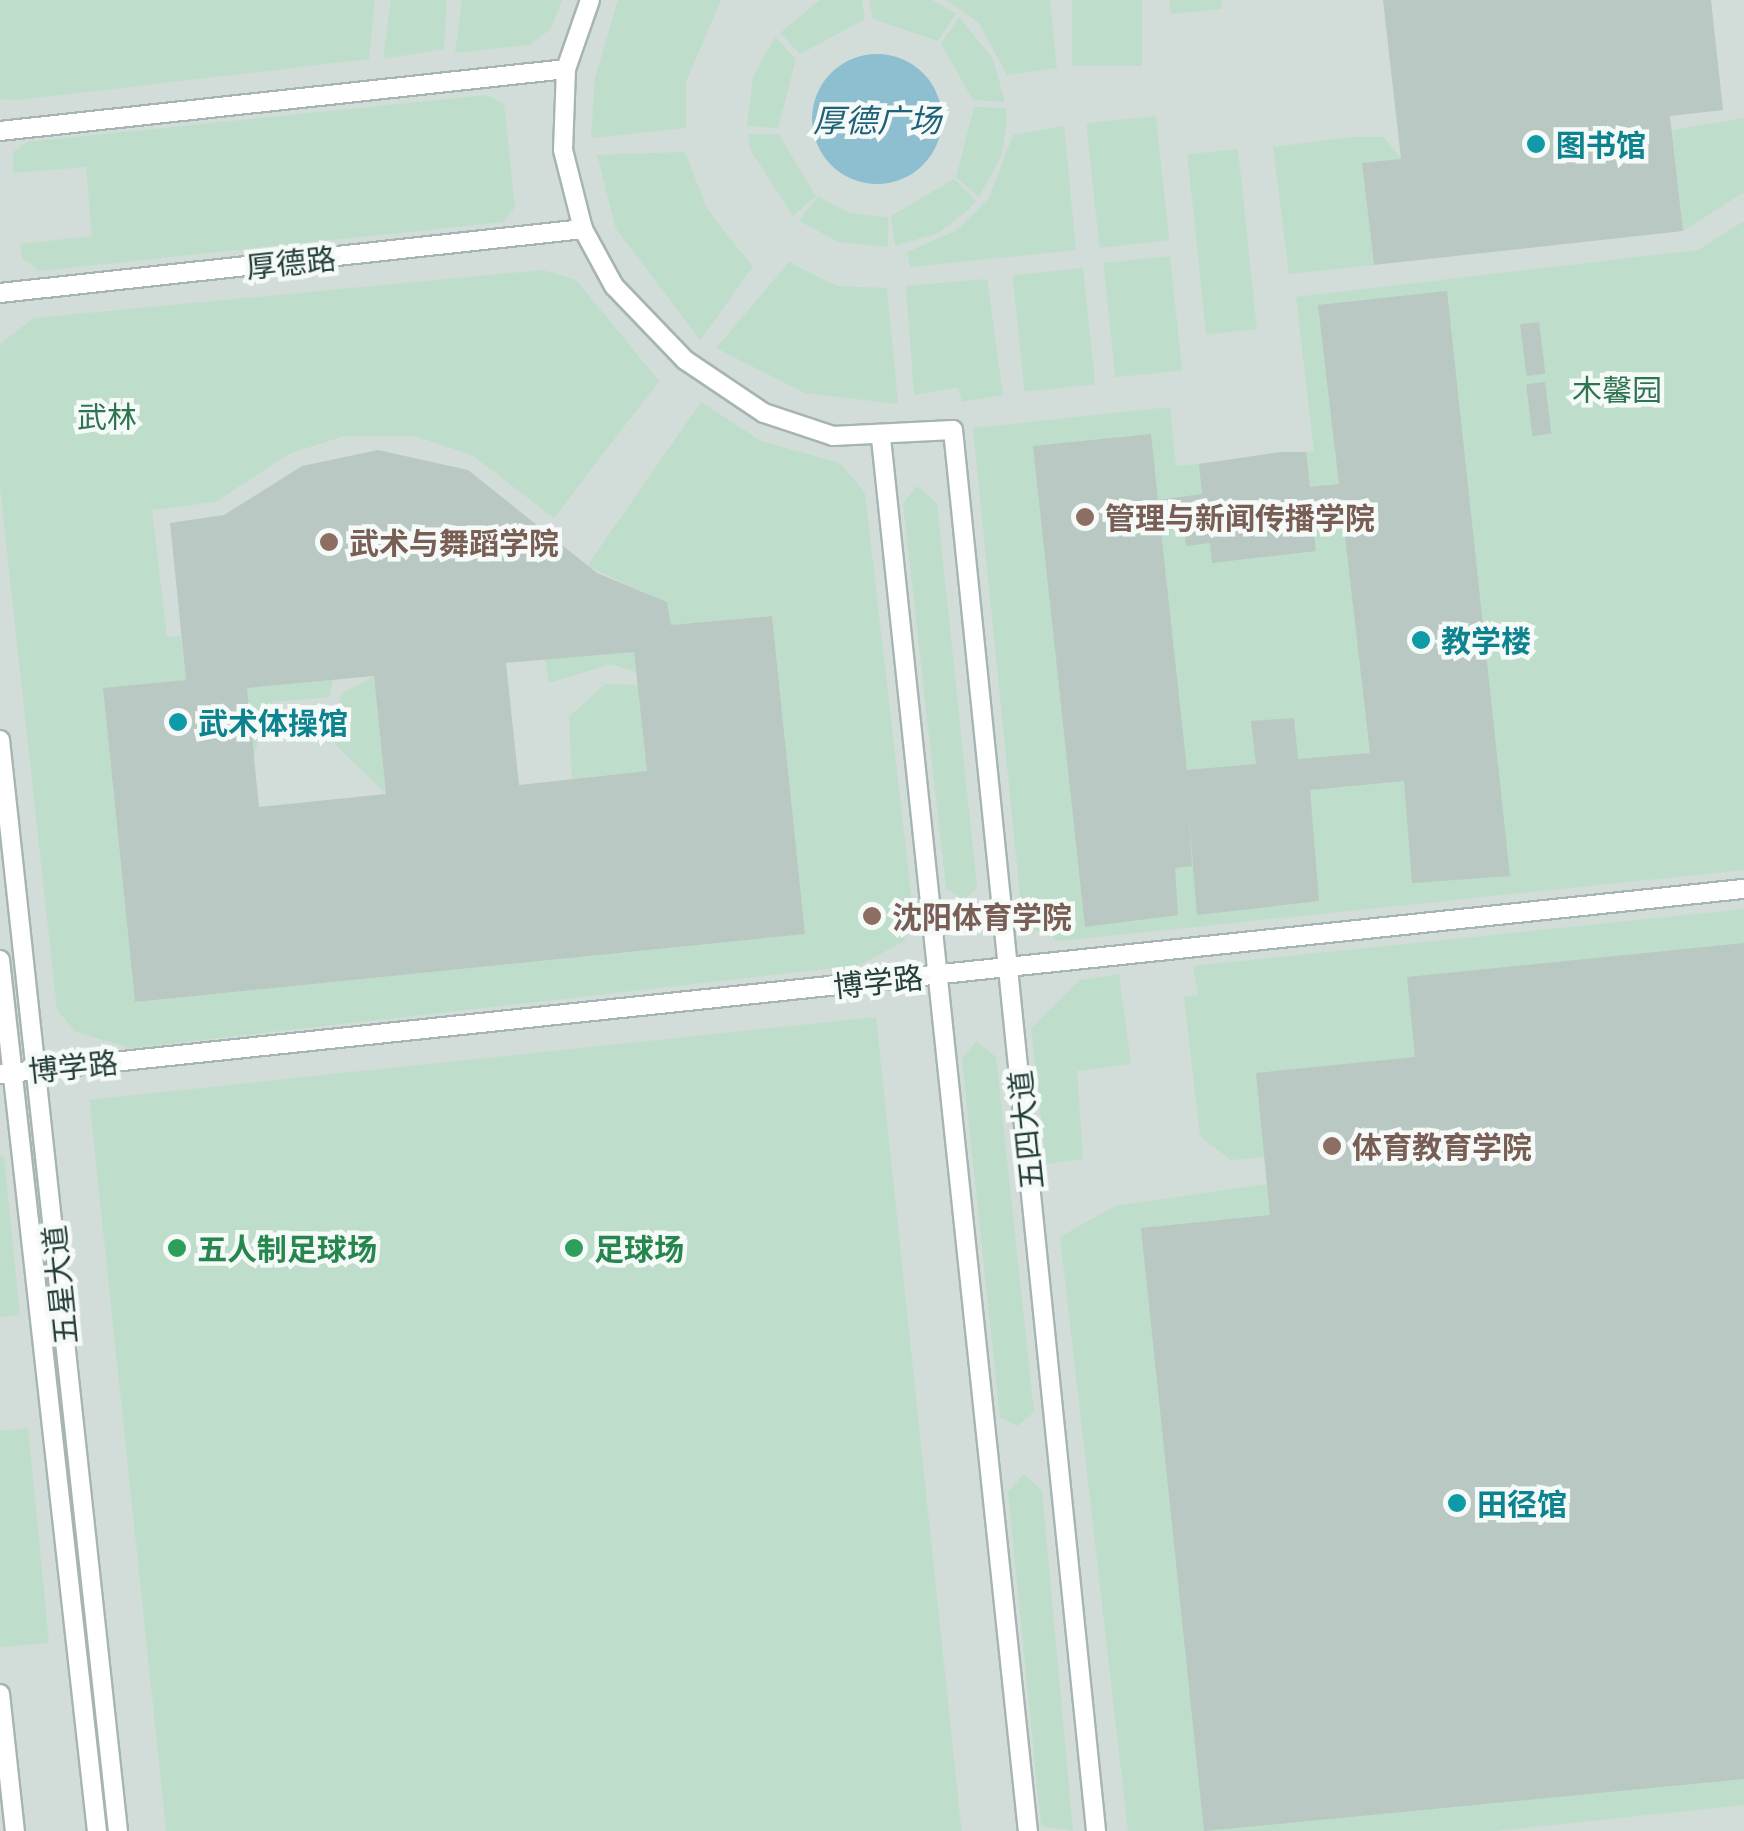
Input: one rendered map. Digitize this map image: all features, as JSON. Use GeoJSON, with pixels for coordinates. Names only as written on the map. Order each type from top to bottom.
{"type":"FeatureCollection","features":[{"type":"Feature","properties":{"kind":"lane"},"geometry":{"type":"LineString","coordinates":[[590,0],[566,69],[562,150],[583,229],[645,323],[730,393],[797,425],[881,438],[1028,1831]]}},
{"type":"Feature","properties":{"kind":"lane"},"geometry":{"type":"LineString","coordinates":[[0,132],[566,69]]}},
{"type":"Feature","properties":{"kind":"lane","name":"厚德路"},"geometry":{"type":"LineString","coordinates":[[0,294],[583,229]]}},
{"type":"Feature","properties":{"kind":"lane","name":"五四大道"},"geometry":{"type":"LineString","coordinates":[[881,438],[953,430],[1096,1831]]}},
{"type":"Feature","properties":{"kind":"lane","name":"五星大道"},"geometry":{"type":"LineString","coordinates":[[0,740],[118,1831]]}},
{"type":"Feature","properties":{"kind":"lane","name":"博学路"},"geometry":{"type":"LineString","coordinates":[[6,1073],[1744,890]]}},
{"type":"Feature","properties":{"kind":"lane","name":"五星大道"},"geometry":{"type":"LineString","coordinates":[[0,960],[6,1073],[96,1831]]}},
{"type":"Feature","properties":{"kind":"lane"},"geometry":{"type":"LineString","coordinates":[[0,1694],[15,1831]]}},
{"type":"Feature","properties":{"kind":"shaded area","name":"沈阳体育学院"},"geometry":{"type":"Polygon","coordinates":[[[0,0],[1744,0],[1744,1831],[0,1831],[0,0]]]}},
{"type":"Feature","properties":{"kind":"green space"},"geometry":{"type":"Polygon","coordinates":[[[0,0],[375,0],[369,59],[18,100],[0,99],[0,0]]]}},
{"type":"Feature","properties":{"kind":"green space"},"geometry":{"type":"Polygon","coordinates":[[[391,0],[447,0],[444,49],[383,59],[391,0]]]}},
{"type":"Feature","properties":{"kind":"green space"},"geometry":{"type":"Polygon","coordinates":[[[462,0],[562,0],[551,29],[529,45],[455,53],[462,0]]]}},
{"type":"Feature","properties":{"kind":"green space"},"geometry":{"type":"Polygon","coordinates":[[[618,0],[721,0],[686,81],[686,128],[591,138],[595,78],[618,0]]]}},
{"type":"Feature","properties":{"kind":"green space"},"geometry":{"type":"Polygon","coordinates":[[[820,0],[862,0],[865,19],[800,54],[780,33],[820,0]]]}},
{"type":"Feature","properties":{"kind":"green space"},"geometry":{"type":"Polygon","coordinates":[[[869,0],[932,0],[956,14],[938,41],[873,19],[869,0]]]}},
{"type":"Feature","properties":{"kind":"green space"},"geometry":{"type":"Polygon","coordinates":[[[946,0],[1050,0],[1057,68],[1007,75],[979,23],[946,0]]]}},
{"type":"Feature","properties":{"kind":"green space"},"geometry":{"type":"Polygon","coordinates":[[[1072,0],[1142,0],[1142,66],[1072,66],[1072,0]]]}},
{"type":"Feature","properties":{"kind":"green space"},"geometry":{"type":"Polygon","coordinates":[[[1169,0],[1221,0],[1222,9],[1171,14],[1169,0]]]}},
{"type":"Feature","properties":{"kind":"green space"},"geometry":{"type":"Polygon","coordinates":[[[959,17],[993,59],[1005,102],[973,100],[941,44],[959,17]]]}},
{"type":"Feature","properties":{"kind":"green space"},"geometry":{"type":"Polygon","coordinates":[[[775,37],[796,59],[778,128],[747,126],[753,77],[775,37]]]}},
{"type":"Feature","properties":{"kind":"green space"},"geometry":{"type":"Polygon","coordinates":[[[487,95],[504,104],[515,207],[503,222],[39,271],[22,258],[20,244],[92,236],[86,167],[13,173],[13,152],[27,142],[487,95]]]}},
{"type":"Feature","properties":{"kind":"green space"},"geometry":{"type":"Polygon","coordinates":[[[974,107],[1006,108],[1007,120],[1001,157],[979,197],[956,177],[974,107]]]}},
{"type":"Feature","properties":{"kind":"green space"},"geometry":{"type":"Polygon","coordinates":[[[1156,116],[1169,240],[1099,248],[1086,123],[1156,116]]]}},
{"type":"Feature","properties":{"kind":"green space"},"geometry":{"type":"Polygon","coordinates":[[[1744,118],[1744,192],[1683,231],[1672,130],[1744,118]]]}},
{"type":"Feature","properties":{"kind":"green space"},"geometry":{"type":"Polygon","coordinates":[[[1064,126],[1076,250],[910,267],[907,252],[956,231],[989,198],[1013,135],[1064,126]]]}},
{"type":"Feature","properties":{"kind":"green space"},"geometry":{"type":"Polygon","coordinates":[[[748,134],[778,134],[816,196],[793,216],[750,149],[748,134]]]}},
{"type":"Feature","properties":{"kind":"green space"},"geometry":{"type":"Polygon","coordinates":[[[1384,137],[1401,159],[1362,164],[1374,265],[1289,274],[1273,147],[1384,137]]]}},
{"type":"Feature","properties":{"kind":"green space"},"geometry":{"type":"Polygon","coordinates":[[[1238,149],[1257,329],[1206,334],[1187,154],[1238,149]]]}},
{"type":"Feature","properties":{"kind":"green space"},"geometry":{"type":"Polygon","coordinates":[[[685,152],[707,209],[753,267],[700,340],[616,229],[597,155],[685,152]]]}},
{"type":"Feature","properties":{"kind":"green space"},"geometry":{"type":"Polygon","coordinates":[[[954,179],[976,201],[938,233],[895,246],[891,216],[954,179]]]}},
{"type":"Feature","properties":{"kind":"green space"},"geometry":{"type":"Polygon","coordinates":[[[818,196],[849,213],[888,217],[888,247],[839,242],[799,221],[818,196]]]}},
{"type":"Feature","properties":{"kind":"green space","name":"木馨园"},"geometry":{"type":"Polygon","coordinates":[[[1744,221],[1744,870],[1059,941],[1023,925],[973,428],[1170,407],[1176,466],[1314,451],[1296,297],[1698,250],[1744,221]]]}},
{"type":"Feature","properties":{"kind":"green space"},"geometry":{"type":"Polygon","coordinates":[[[1170,256],[1182,370],[1115,377],[1103,263],[1170,256]]]}},
{"type":"Feature","properties":{"kind":"green space"},"geometry":{"type":"Polygon","coordinates":[[[789,262],[837,286],[887,288],[898,404],[805,393],[716,348],[789,262]]]}},
{"type":"Feature","properties":{"kind":"green space"},"geometry":{"type":"Polygon","coordinates":[[[1083,268],[1095,384],[1025,392],[1012,275],[1083,268]]]}},
{"type":"Feature","properties":{"kind":"green space","name":"武林"},"geometry":{"type":"Polygon","coordinates":[[[542,270],[576,280],[659,381],[554,518],[472,455],[415,436],[344,436],[289,454],[215,502],[152,510],[167,637],[181,636],[186,680],[103,689],[135,1002],[805,934],[772,616],[671,625],[666,602],[587,566],[701,402],[761,441],[840,463],[865,493],[913,911],[904,941],[860,965],[132,1048],[76,1032],[57,1010],[0,488],[0,344],[34,318],[542,270]]]}},
{"type":"Feature","properties":{"kind":"green space"},"geometry":{"type":"Polygon","coordinates":[[[987,279],[1003,395],[962,402],[958,387],[914,395],[906,286],[987,279]]]}},
{"type":"Feature","properties":{"kind":"green space"},"geometry":{"type":"Polygon","coordinates":[[[917,486],[937,503],[977,888],[964,900],[946,888],[903,504],[917,486]]]}},
{"type":"Feature","properties":{"kind":"green space"},"geometry":{"type":"Polygon","coordinates":[[[634,652],[636,672],[611,664],[549,683],[545,659],[634,652]]]}},
{"type":"Feature","properties":{"kind":"green space"},"geometry":{"type":"Polygon","coordinates":[[[374,676],[386,794],[335,744],[341,694],[374,676]]]}},
{"type":"Feature","properties":{"kind":"green space"},"geometry":{"type":"Polygon","coordinates":[[[333,680],[329,697],[273,702],[253,756],[247,688],[333,680]]]}},
{"type":"Feature","properties":{"kind":"green space"},"geometry":{"type":"Polygon","coordinates":[[[605,684],[638,685],[647,771],[572,779],[569,717],[605,684]]]}},
{"type":"Feature","properties":{"kind":"green space","name":"田径馆"},"geometry":{"type":"Polygon","coordinates":[[[1744,909],[1744,1805],[1495,1831],[1128,1831],[1060,1237],[1115,1206],[1267,1184],[1264,1157],[1231,1160],[1200,1136],[1184,997],[1198,995],[1193,966],[1744,909]]]}},
{"type":"Feature","properties":{"kind":"green space"},"geometry":{"type":"Polygon","coordinates":[[[1119,974],[1131,1064],[1077,1071],[1083,1159],[1046,1164],[1031,1028],[1080,980],[1119,974]]]}},
{"type":"Feature","properties":{"kind":"green space"},"geometry":{"type":"Polygon","coordinates":[[[876,1017],[962,1831],[166,1831],[89,1100],[876,1017]]]}},
{"type":"Feature","properties":{"kind":"green space"},"geometry":{"type":"Polygon","coordinates":[[[976,1041],[996,1057],[1034,1412],[1017,1426],[1000,1417],[962,1059],[976,1041]]]}},
{"type":"Feature","properties":{"kind":"green space"},"geometry":{"type":"Polygon","coordinates":[[[4,1156],[20,1315],[0,1317],[0,1157],[4,1156]]]}},
{"type":"Feature","properties":{"kind":"green space"},"geometry":{"type":"Polygon","coordinates":[[[28,1428],[49,1643],[0,1647],[0,1431],[28,1428]]]}},
{"type":"Feature","properties":{"kind":"green space"},"geometry":{"type":"Polygon","coordinates":[[[1024,1474],[1042,1491],[1073,1831],[1041,1826],[1008,1492],[1024,1474]]]}},
{"type":"Feature","properties":{"kind":"water","name":"厚德广场"},"geometry":{"type":"Polygon","coordinates":[[[877,54],[902,59],[923,73],[937,94],[942,119],[937,144],[923,165],[902,179],[877,184],[852,179],[831,165],[817,144],[812,119],[817,94],[831,73],[852,59],[877,54]]]}},
{"type":"Feature","properties":{"kind":"building","name":"图书馆"},"geometry":{"type":"Polygon","coordinates":[[[1383,0],[1711,0],[1723,110],[1670,116],[1683,231],[1374,265],[1362,163],[1401,159],[1383,0]]]}},
{"type":"Feature","properties":{"kind":"building","name":"教学楼"},"geometry":{"type":"Polygon","coordinates":[[[1447,291],[1510,876],[1412,883],[1404,781],[1310,790],[1319,901],[1197,915],[1188,804],[1192,866],[1175,868],[1178,915],[1085,927],[1033,446],[1151,434],[1158,500],[1202,494],[1199,464],[1280,452],[1306,452],[1310,487],[1339,484],[1318,305],[1447,291]],[[1342,510],[1311,514],[1316,551],[1212,563],[1210,543],[1186,546],[1184,528],[1161,531],[1187,770],[1256,764],[1251,721],[1294,718],[1298,759],[1370,753],[1342,510]]]}},
{"type":"Feature","properties":{"kind":"building"},"geometry":{"type":"Polygon","coordinates":[[[1539,322],[1545,374],[1526,376],[1520,324],[1539,322]]]}},
{"type":"Feature","properties":{"kind":"building"},"geometry":{"type":"Polygon","coordinates":[[[1545,382],[1551,434],[1532,436],[1526,384],[1545,382]]]}},
{"type":"Feature","properties":{"kind":"building","name":"武术体操馆"},"geometry":{"type":"Polygon","coordinates":[[[378,450],[468,470],[597,573],[667,602],[671,625],[772,616],[805,934],[135,1002],[103,688],[186,680],[170,523],[224,515],[302,466],[378,450]],[[634,652],[506,663],[519,785],[647,771],[634,652]],[[374,676],[247,688],[259,807],[386,794],[374,676]]]}},
{"type":"Feature","properties":{"kind":"building","name":"田径馆"},"geometry":{"type":"Polygon","coordinates":[[[1744,943],[1744,1779],[1204,1831],[1141,1228],[1270,1215],[1256,1073],[1415,1057],[1407,977],[1744,943]]]}},
{"type":"Feature","properties":{"kind":"place","name":"图书馆"},"geometry":{"type":"Point","coordinates":[1536,144]}},
{"type":"Feature","properties":{"kind":"place","name":"管理与新闻传播学院"},"geometry":{"type":"Point","coordinates":[1085,517]}},
{"type":"Feature","properties":{"kind":"place","name":"武术与舞蹈学院"},"geometry":{"type":"Point","coordinates":[329,542]}},
{"type":"Feature","properties":{"kind":"place","name":"教学楼"},"geometry":{"type":"Point","coordinates":[1421,640]}},
{"type":"Feature","properties":{"kind":"place","name":"武术体操馆"},"geometry":{"type":"Point","coordinates":[178,722]}},
{"type":"Feature","properties":{"kind":"place","name":"沈阳体育学院"},"geometry":{"type":"Point","coordinates":[872,916]}},
{"type":"Feature","properties":{"kind":"place","name":"体育教育学院"},"geometry":{"type":"Point","coordinates":[1332,1146]}},
{"type":"Feature","properties":{"kind":"place","name":"五人制足球场"},"geometry":{"type":"Point","coordinates":[177,1248]}},
{"type":"Feature","properties":{"kind":"place","name":"足球场"},"geometry":{"type":"Point","coordinates":[574,1248]}},
{"type":"Feature","properties":{"kind":"place","name":"田径馆"},"geometry":{"type":"Point","coordinates":[1457,1503]}}]}
